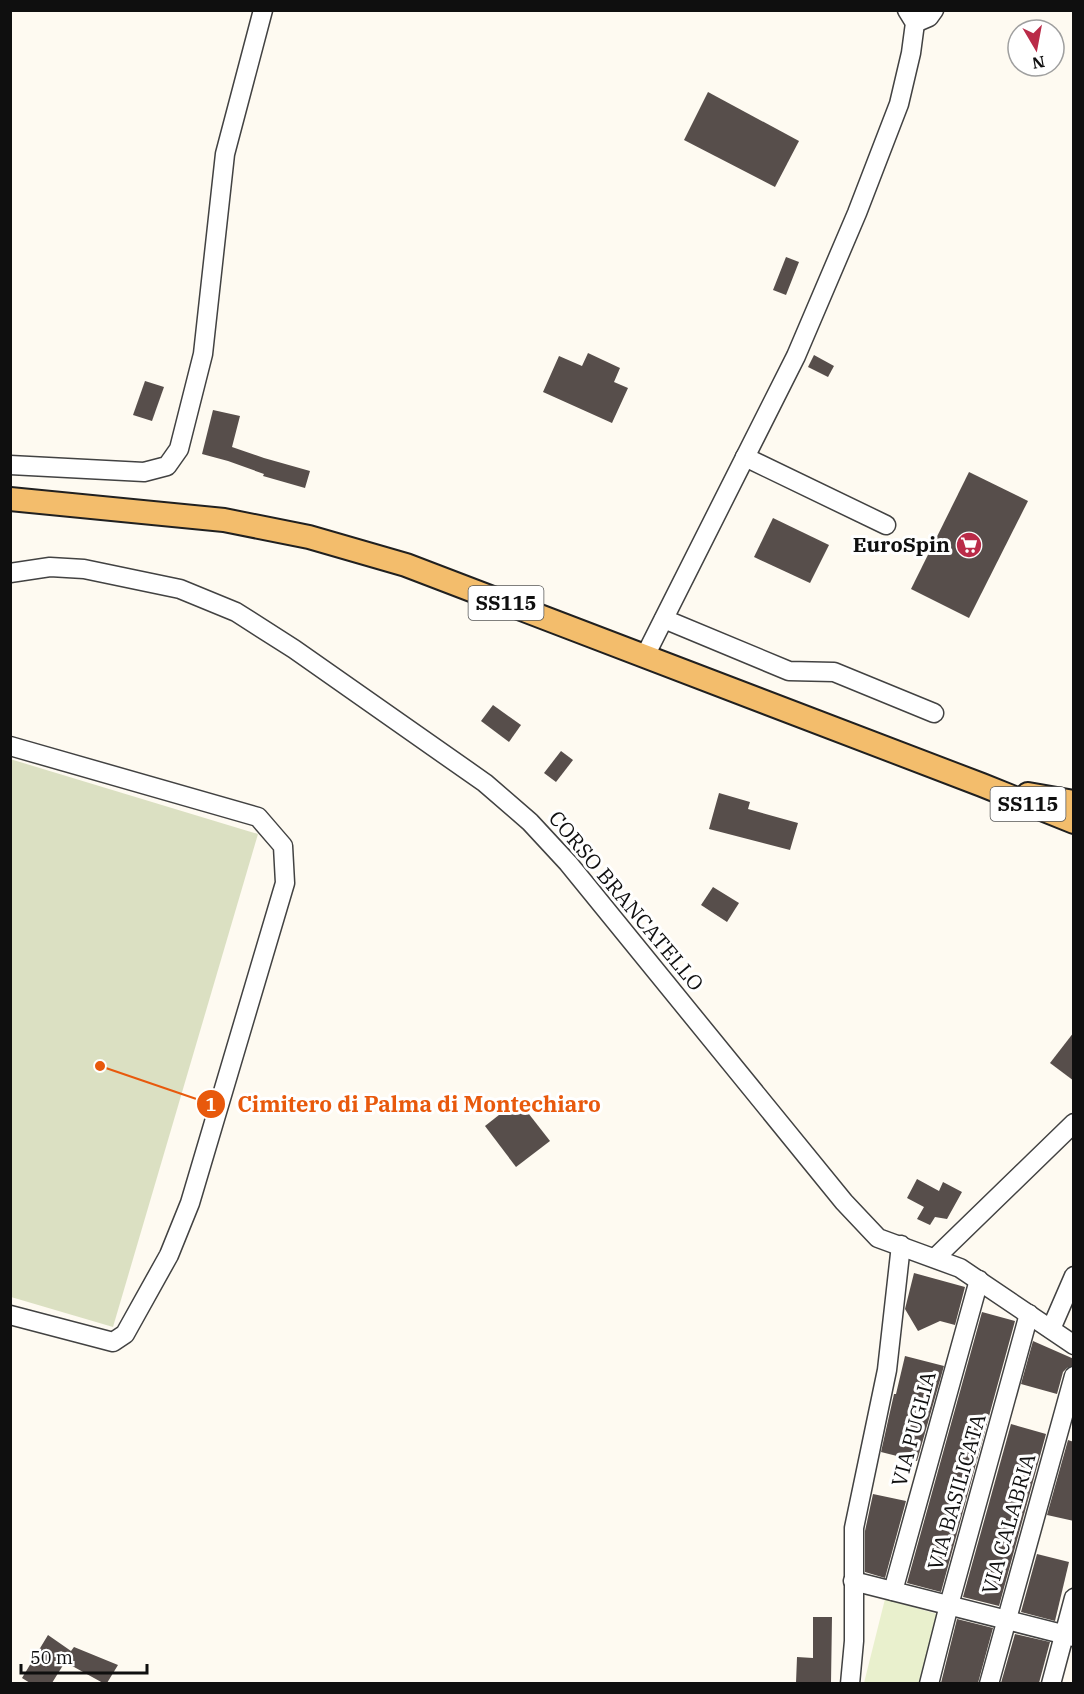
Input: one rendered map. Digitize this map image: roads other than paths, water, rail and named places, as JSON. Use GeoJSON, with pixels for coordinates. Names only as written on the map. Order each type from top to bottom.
{"type":"FeatureCollection","features":[{"type":"Feature","properties":{"kind":"main road","name":"SS115"},"geometry":{"type":"LineString","coordinates":[[10,499],[224,520],[309,537],[406,565],[1074,822]]}},
{"type":"Feature","properties":{"kind":"main road","name":"SS115"},"geometry":{"type":"LineString","coordinates":[[981,785],[1074,802]]}},
{"type":"Feature","properties":{"kind":"street"},"geometry":{"type":"LineString","coordinates":[[10,465],[144,472],[167,466],[179,449],[203,354],[225,154],[263,10]]}},
{"type":"Feature","properties":{"kind":"street"},"geometry":{"type":"LineString","coordinates":[[645,656],[796,356],[857,213],[899,104],[911,53],[911,17],[929,17],[934,10]]}},
{"type":"Feature","properties":{"kind":"street"},"geometry":{"type":"LineString","coordinates":[[745,457],[886,525]]}},
{"type":"Feature","properties":{"kind":"street","name":"CORSO BRANCATELLO"},"geometry":{"type":"LineString","coordinates":[[10,573],[50,567],[84,569],[180,589],[236,612],[294,649],[485,783],[530,822],[568,863],[844,1202],[878,1238],[960,1268],[1074,1345]]}},
{"type":"Feature","properties":{"kind":"street"},"geometry":{"type":"LineString","coordinates":[[664,619],[789,671],[834,672],[934,713]]}},
{"type":"Feature","properties":{"kind":"street"},"geometry":{"type":"LineString","coordinates":[[10,746],[258,818],[283,846],[285,883],[190,1203],[169,1255],[125,1334],[113,1342],[10,1315]]}},
{"type":"Feature","properties":{"kind":"street"},"geometry":{"type":"LineString","coordinates":[[936,1258],[1073,1125]]}},
{"type":"Feature","properties":{"kind":"street"},"geometry":{"type":"LineString","coordinates":[[850,1683],[854,1641],[854,1528],[886,1370],[901,1245]]}},
{"type":"Feature","properties":{"kind":"street"},"geometry":{"type":"LineString","coordinates":[[1051,1329],[1074,1276]]}},
{"type":"Feature","properties":{"kind":"street","name":"VIA PUGLIA"},"geometry":{"type":"LineString","coordinates":[[893,1591],[979,1280]]}},
{"type":"Feature","properties":{"kind":"street","name":"VIA BASILICATA"},"geometry":{"type":"LineString","coordinates":[[929,1683],[1029,1314]]}},
{"type":"Feature","properties":{"kind":"street","name":"VIA CALABRIA"},"geometry":{"type":"LineString","coordinates":[[989,1683],[1074,1376]]}},
{"type":"Feature","properties":{"kind":"street"},"geometry":{"type":"LineString","coordinates":[[853,1581],[1069,1635]]}},
{"type":"Feature","properties":{"kind":"street"},"geometry":{"type":"LineString","coordinates":[[1051,1683],[1069,1635],[1074,1598]]}},
{"type":"Feature","properties":{"kind":"place","name":"EuroSpin"},"geometry":{"type":"Point","coordinates":[969,545]}},
{"type":"Feature","properties":{"kind":"place","name":"Cimitero di Palma di Montechiaro"},"geometry":{"type":"Point","coordinates":[100,1066]}}]}
